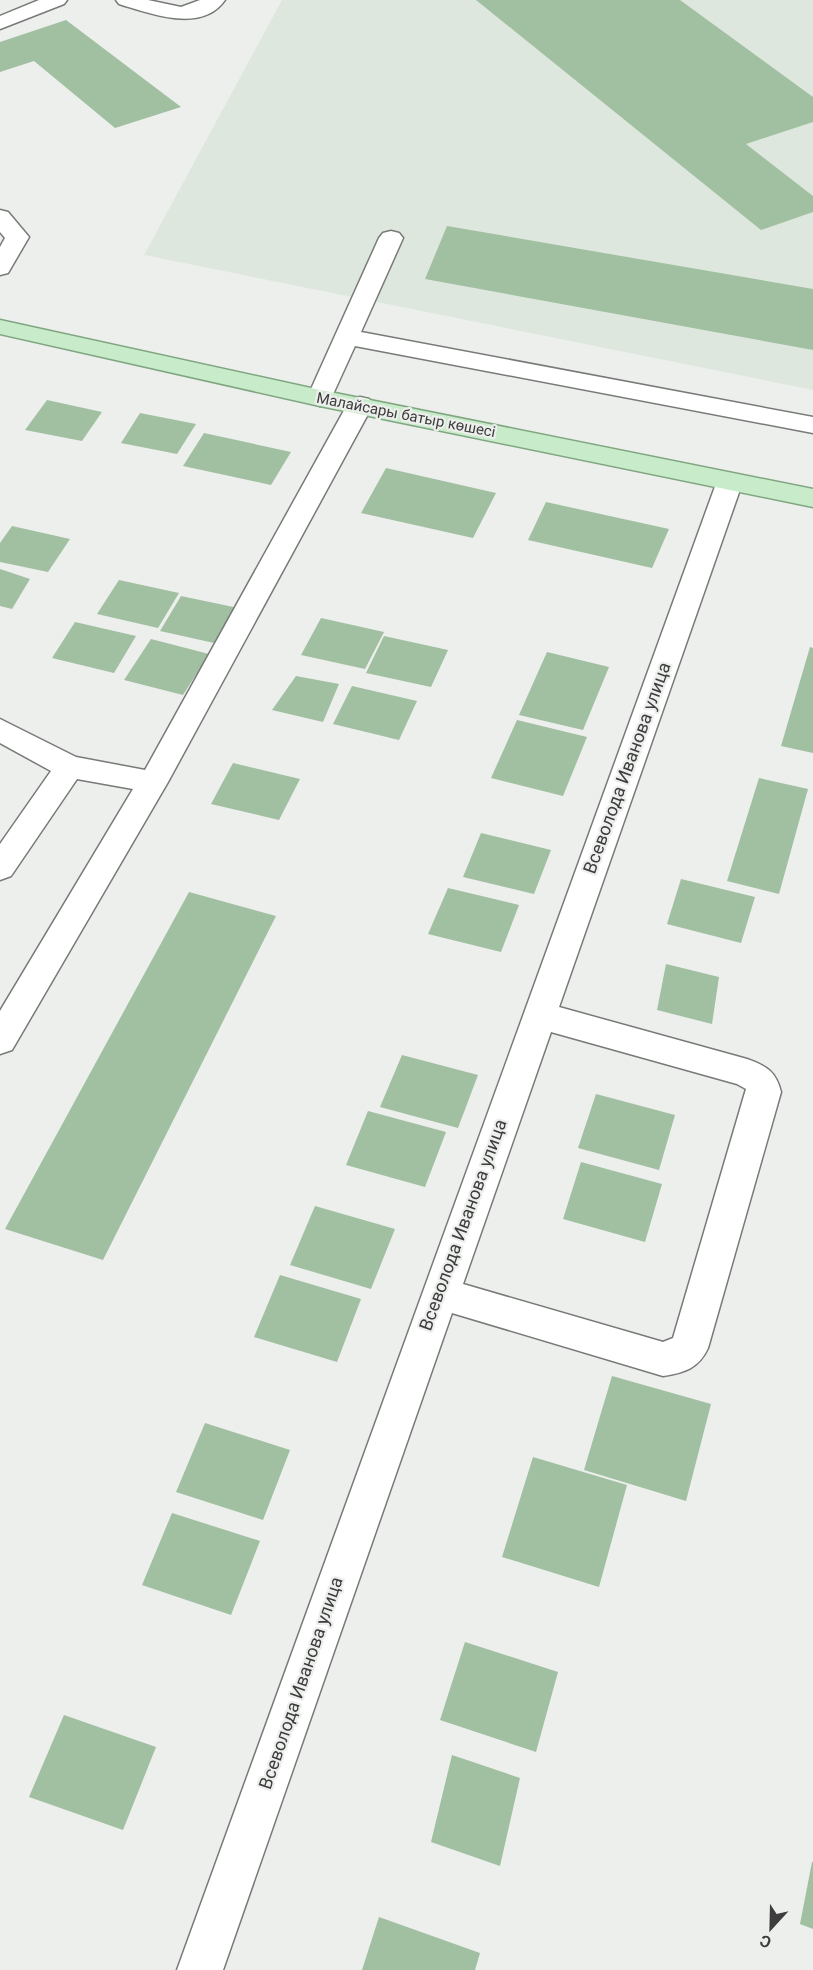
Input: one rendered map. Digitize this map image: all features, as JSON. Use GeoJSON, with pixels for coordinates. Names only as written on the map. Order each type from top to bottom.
{"type":"FeatureCollection","features":[{"type":"Feature","properties":{"kind":"main road","name":"Малайсары батыр көшесі"},"geometry":{"type":"LineString","coordinates":[[1,329],[320,398],[813,498]]}},
{"type":"Feature","properties":{"kind":"street"},"geometry":{"type":"LineString","coordinates":[[6,20],[27,0]]}},
{"type":"Feature","properties":{"kind":"street"},"geometry":{"type":"LineString","coordinates":[[6,20],[57,0]]}},
{"type":"Feature","properties":{"kind":"street"},"geometry":{"type":"LineString","coordinates":[[126,0],[177,15],[190,14],[215,0]]}},
{"type":"Feature","properties":{"kind":"street"},"geometry":{"type":"LineString","coordinates":[[0,217],[17,237],[0,268]]}},
{"type":"Feature","properties":{"kind":"street"},"geometry":{"type":"LineString","coordinates":[[320,398],[391,238]]}},
{"type":"Feature","properties":{"kind":"street"},"geometry":{"type":"LineString","coordinates":[[346,337],[813,426]]}},
{"type":"Feature","properties":{"kind":"street"},"geometry":{"type":"LineString","coordinates":[[0,1040],[153,782],[360,405]]}},
{"type":"Feature","properties":{"kind":"street","name":"Всеволода Иванова улица"},"geometry":{"type":"LineString","coordinates":[[200,1970],[439,1293],[730,481]]}},
{"type":"Feature","properties":{"kind":"street"},"geometry":{"type":"LineString","coordinates":[[0,730],[69,767],[153,782]]}},
{"type":"Feature","properties":{"kind":"street"},"geometry":{"type":"LineString","coordinates":[[0,868],[69,767]]}},
{"type":"Feature","properties":{"kind":"street"},"geometry":{"type":"LineString","coordinates":[[439,1293],[663,1359],[678,1357],[689,1347],[764,1092],[761,1081],[747,1073],[538,1016]]}},
{"type":"Feature","properties":{"kind":"shaded area"},"geometry":{"type":"Polygon","coordinates":[[[282,0],[813,0],[813,390],[144,255],[282,0]]]}},
{"type":"Feature","properties":{"kind":"building"},"geometry":{"type":"Polygon","coordinates":[[[476,0],[680,0],[813,97],[813,122],[746,144],[813,196],[813,212],[761,230],[476,0]]]}},
{"type":"Feature","properties":{"kind":"building"},"geometry":{"type":"Polygon","coordinates":[[[66,20],[181,107],[115,128],[34,61],[0,72],[0,42],[66,20]]]}},
{"type":"Feature","properties":{"kind":"building"},"geometry":{"type":"Polygon","coordinates":[[[447,226],[813,289],[813,350],[425,279],[447,226]]]}},
{"type":"Feature","properties":{"kind":"building"},"geometry":{"type":"Polygon","coordinates":[[[47,400],[102,412],[82,441],[25,430],[47,400]]]}},
{"type":"Feature","properties":{"kind":"building"},"geometry":{"type":"Polygon","coordinates":[[[140,413],[196,424],[177,454],[121,443],[140,413]]]}},
{"type":"Feature","properties":{"kind":"building"},"geometry":{"type":"Polygon","coordinates":[[[204,433],[291,452],[271,485],[183,466],[204,433]]]}},
{"type":"Feature","properties":{"kind":"building"},"geometry":{"type":"Polygon","coordinates":[[[386,468],[496,493],[473,538],[361,513],[386,468]]]}},
{"type":"Feature","properties":{"kind":"building"},"geometry":{"type":"Polygon","coordinates":[[[546,502],[669,529],[652,568],[528,540],[546,502]]]}},
{"type":"Feature","properties":{"kind":"building"},"geometry":{"type":"Polygon","coordinates":[[[12,526],[70,539],[48,572],[0,562],[0,543],[12,526]]]}},
{"type":"Feature","properties":{"kind":"building"},"geometry":{"type":"Polygon","coordinates":[[[0,569],[30,579],[12,609],[0,606],[0,569]]]}},
{"type":"Feature","properties":{"kind":"building"},"geometry":{"type":"Polygon","coordinates":[[[119,580],[179,593],[158,628],[97,614],[119,580]]]}},
{"type":"Feature","properties":{"kind":"building"},"geometry":{"type":"Polygon","coordinates":[[[181,596],[243,609],[223,645],[160,631],[181,596]]]}},
{"type":"Feature","properties":{"kind":"building"},"geometry":{"type":"Polygon","coordinates":[[[321,618],[384,632],[365,669],[301,655],[321,618]]]}},
{"type":"Feature","properties":{"kind":"building"},"geometry":{"type":"Polygon","coordinates":[[[75,622],[136,636],[114,673],[52,658],[75,622]]]}},
{"type":"Feature","properties":{"kind":"building"},"geometry":{"type":"Polygon","coordinates":[[[384,636],[448,650],[431,687],[366,673],[384,636]]]}},
{"type":"Feature","properties":{"kind":"building"},"geometry":{"type":"Polygon","coordinates":[[[151,639],[209,654],[183,695],[124,680],[151,639]]]}},
{"type":"Feature","properties":{"kind":"building"},"geometry":{"type":"Polygon","coordinates":[[[810,647],[813,648],[813,753],[781,746],[810,647]]]}},
{"type":"Feature","properties":{"kind":"building"},"geometry":{"type":"Polygon","coordinates":[[[547,652],[609,667],[583,730],[519,715],[547,652]]]}},
{"type":"Feature","properties":{"kind":"building"},"geometry":{"type":"Polygon","coordinates":[[[296,676],[339,684],[323,722],[272,710],[296,676]]]}},
{"type":"Feature","properties":{"kind":"building"},"geometry":{"type":"Polygon","coordinates":[[[352,686],[417,701],[399,740],[333,724],[352,686]]]}},
{"type":"Feature","properties":{"kind":"building"},"geometry":{"type":"Polygon","coordinates":[[[517,720],[587,737],[563,796],[491,778],[517,720]]]}},
{"type":"Feature","properties":{"kind":"building"},"geometry":{"type":"Polygon","coordinates":[[[233,763],[300,779],[279,820],[211,804],[233,763]]]}},
{"type":"Feature","properties":{"kind":"building"},"geometry":{"type":"Polygon","coordinates":[[[759,778],[808,789],[779,894],[727,881],[759,778]]]}},
{"type":"Feature","properties":{"kind":"building"},"geometry":{"type":"Polygon","coordinates":[[[481,833],[551,850],[534,894],[463,877],[481,833]]]}},
{"type":"Feature","properties":{"kind":"building"},"geometry":{"type":"Polygon","coordinates":[[[681,879],[755,897],[741,943],[667,924],[681,879]]]}},
{"type":"Feature","properties":{"kind":"building"},"geometry":{"type":"Polygon","coordinates":[[[448,888],[519,905],[501,952],[428,934],[448,888]]]}},
{"type":"Feature","properties":{"kind":"building"},"geometry":{"type":"Polygon","coordinates":[[[189,892],[276,916],[103,1260],[5,1229],[189,892]]]}},
{"type":"Feature","properties":{"kind":"building"},"geometry":{"type":"Polygon","coordinates":[[[666,964],[719,977],[712,1024],[657,1010],[666,964]]]}},
{"type":"Feature","properties":{"kind":"building"},"geometry":{"type":"Polygon","coordinates":[[[402,1055],[478,1075],[458,1128],[380,1107],[402,1055]]]}},
{"type":"Feature","properties":{"kind":"building"},"geometry":{"type":"Polygon","coordinates":[[[596,1094],[675,1115],[659,1170],[578,1148],[596,1094]]]}},
{"type":"Feature","properties":{"kind":"building"},"geometry":{"type":"Polygon","coordinates":[[[368,1111],[446,1132],[425,1187],[346,1165],[368,1111]]]}},
{"type":"Feature","properties":{"kind":"building"},"geometry":{"type":"Polygon","coordinates":[[[581,1162],[662,1184],[645,1242],[563,1219],[581,1162]]]}},
{"type":"Feature","properties":{"kind":"building"},"geometry":{"type":"Polygon","coordinates":[[[315,1206],[395,1229],[371,1289],[290,1265],[315,1206]]]}},
{"type":"Feature","properties":{"kind":"building"},"geometry":{"type":"Polygon","coordinates":[[[280,1275],[361,1299],[337,1362],[254,1337],[280,1275]]]}},
{"type":"Feature","properties":{"kind":"building"},"geometry":{"type":"Polygon","coordinates":[[[612,1376],[711,1404],[686,1501],[584,1470],[612,1376]]]}},
{"type":"Feature","properties":{"kind":"building"},"geometry":{"type":"Polygon","coordinates":[[[205,1423],[290,1450],[263,1520],[176,1492],[205,1423]]]}},
{"type":"Feature","properties":{"kind":"building"},"geometry":{"type":"Polygon","coordinates":[[[533,1457],[627,1485],[599,1587],[502,1557],[533,1457]]]}},
{"type":"Feature","properties":{"kind":"building"},"geometry":{"type":"Polygon","coordinates":[[[172,1513],[260,1541],[231,1615],[142,1585],[172,1513]]]}},
{"type":"Feature","properties":{"kind":"building"},"geometry":{"type":"Polygon","coordinates":[[[465,1642],[558,1672],[536,1752],[440,1720],[465,1642]]]}},
{"type":"Feature","properties":{"kind":"building"},"geometry":{"type":"Polygon","coordinates":[[[64,1715],[156,1747],[123,1830],[29,1797],[64,1715]]]}},
{"type":"Feature","properties":{"kind":"building"},"geometry":{"type":"Polygon","coordinates":[[[452,1755],[520,1778],[500,1866],[431,1842],[452,1755]]]}},
{"type":"Feature","properties":{"kind":"building"},"geometry":{"type":"Polygon","coordinates":[[[813,1862],[813,1929],[800,1924],[813,1862]]]}},
{"type":"Feature","properties":{"kind":"building"},"geometry":{"type":"Polygon","coordinates":[[[379,1917],[480,1953],[475,1970],[362,1970],[379,1917]]]}}]}
